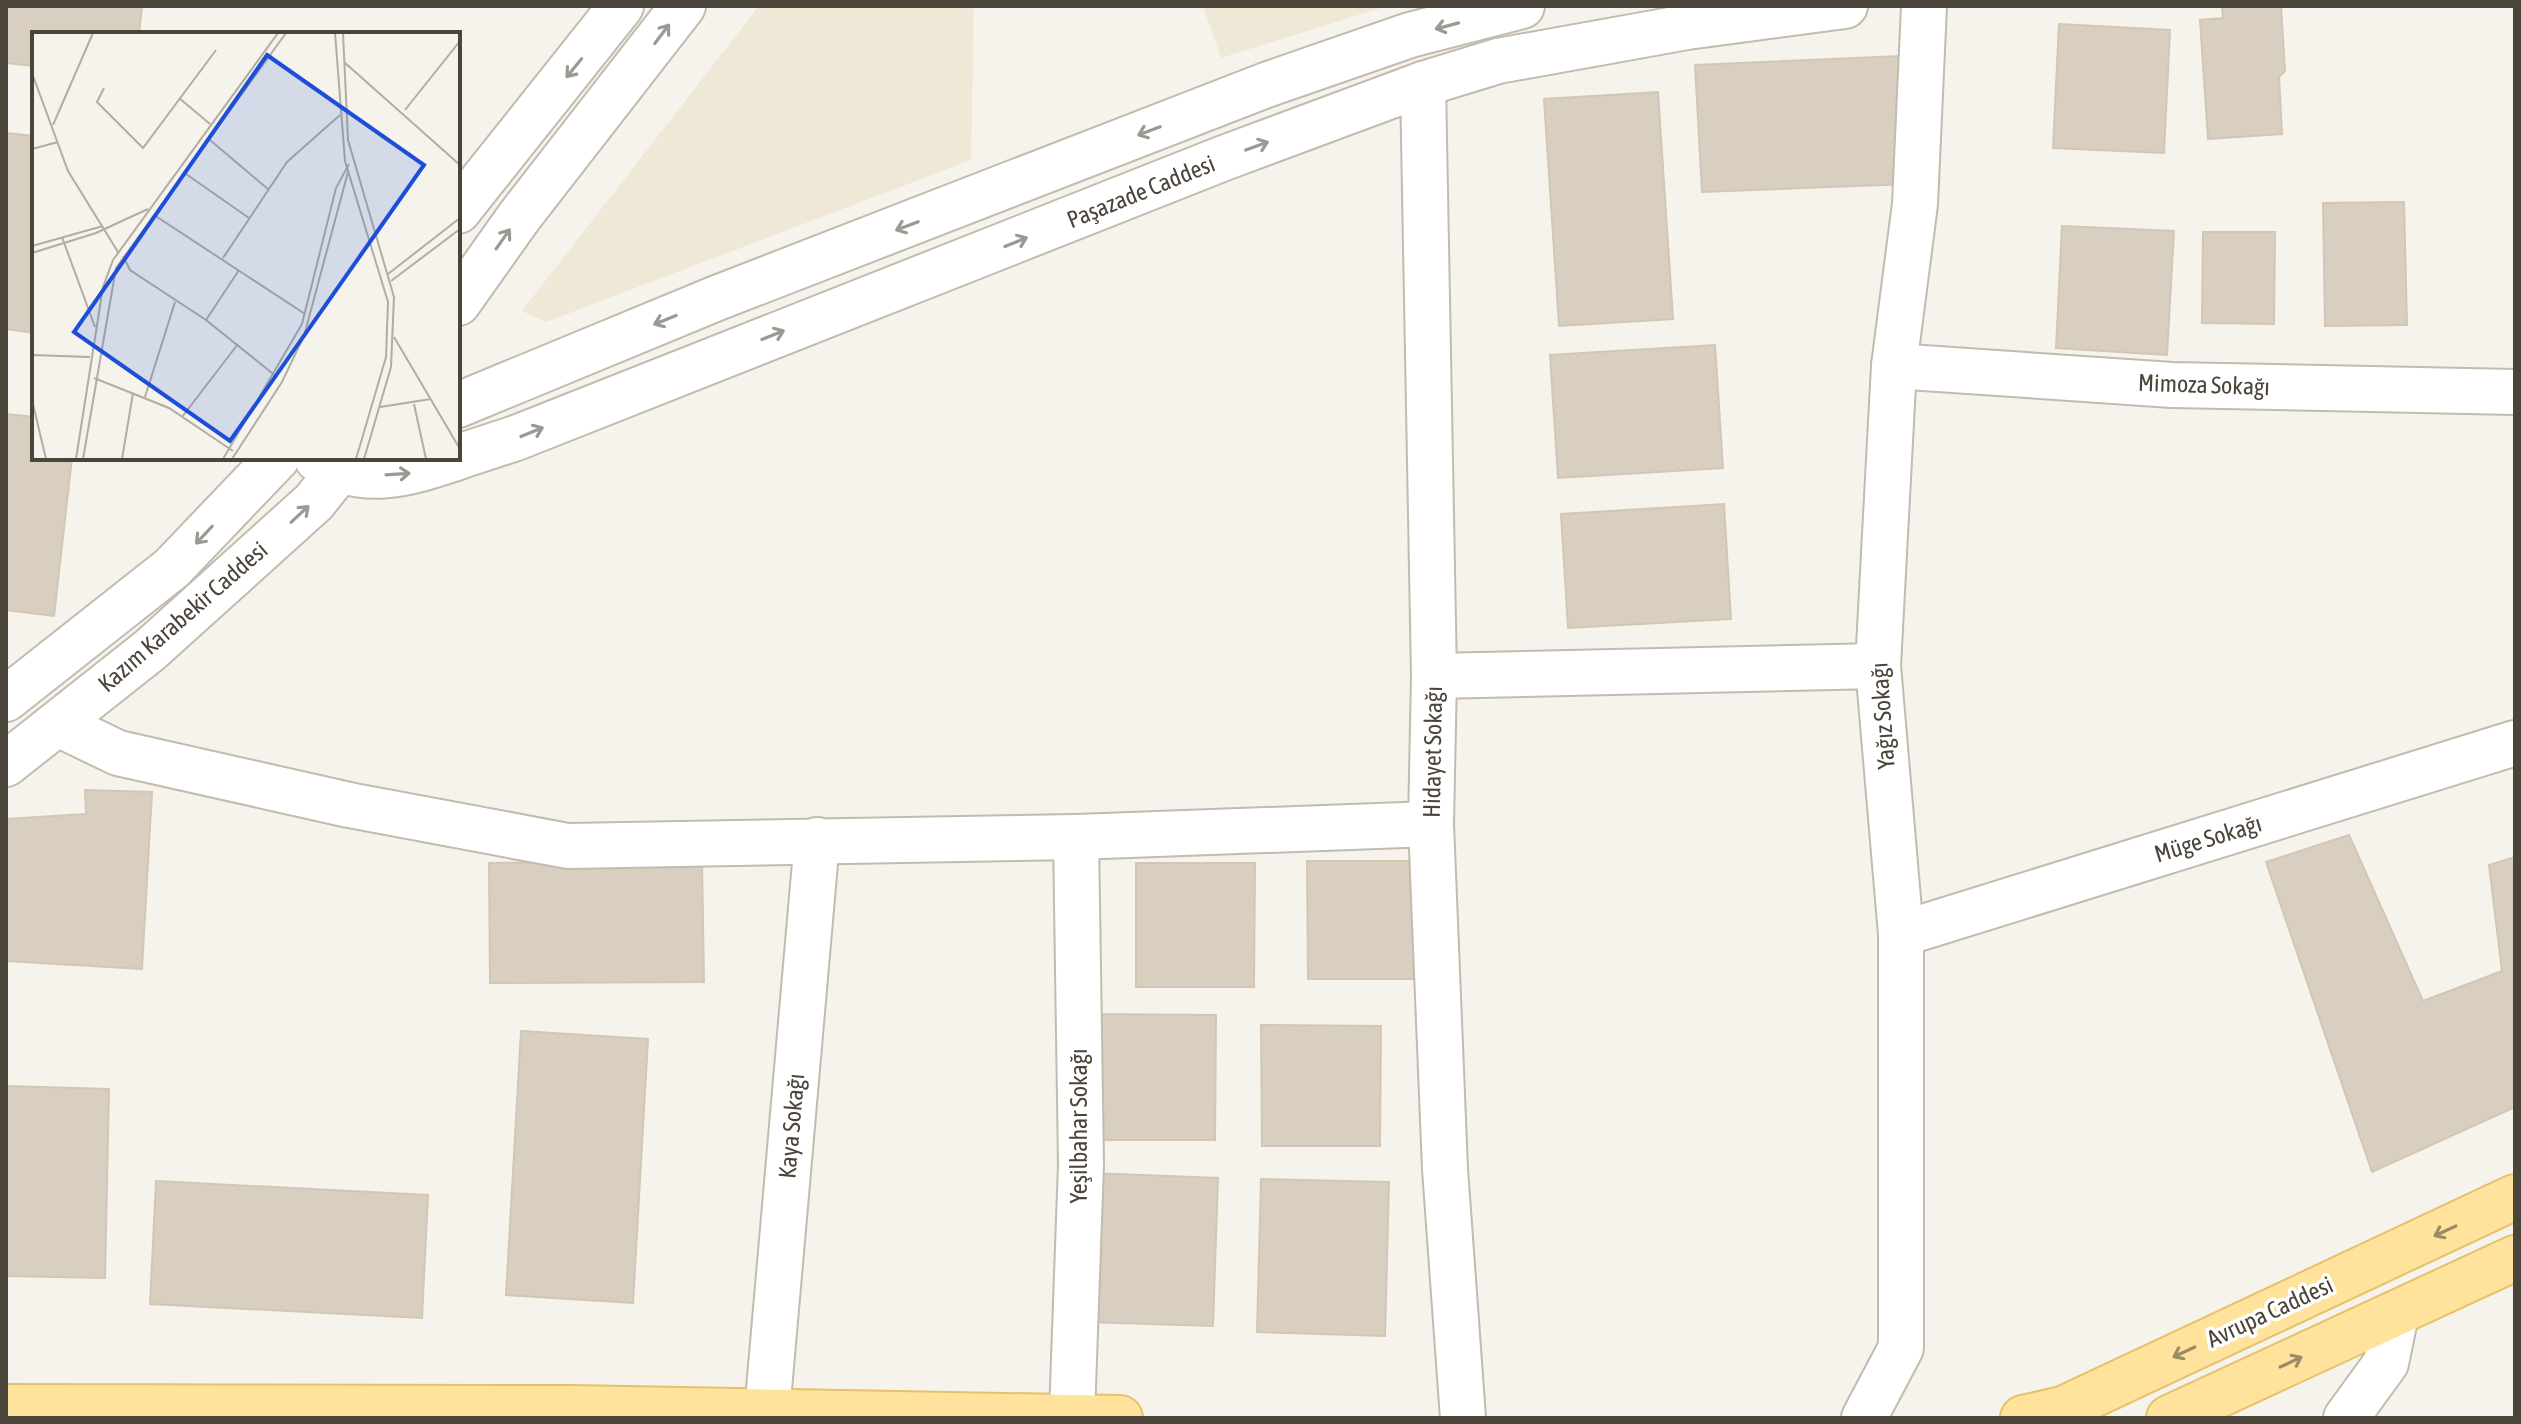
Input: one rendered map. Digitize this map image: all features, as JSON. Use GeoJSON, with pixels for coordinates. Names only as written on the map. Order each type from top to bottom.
{"type":"FeatureCollection","features":[{"type":"Feature","properties":{"kind":"main road","name":"Avrupa Caddesi"},"geometry":{"type":"LineString","coordinates":[[2023,1418],[2063,1409],[2515,1197]]}},
{"type":"Feature","properties":{"kind":"main road"},"geometry":{"type":"LineString","coordinates":[[2169,1418],[2515,1258]]}},
{"type":"Feature","properties":{"kind":"main road"},"geometry":{"type":"LineString","coordinates":[[6,1407],[573,1408],[1120,1418]]}},
{"type":"Feature","properties":{"kind":"street"},"geometry":{"type":"LineString","coordinates":[[460,208],[621,6]]}},
{"type":"Feature","properties":{"kind":"street"},"geometry":{"type":"LineString","coordinates":[[460,300],[519,217],[683,6]]}},
{"type":"Feature","properties":{"kind":"street"},"geometry":{"type":"LineString","coordinates":[[460,404],[717,298],[1266,85],[1410,35],[1522,6]]}},
{"type":"Feature","properties":{"kind":"street","name":"Paşazade Caddesi"},"geometry":{"type":"LineString","coordinates":[[460,457],[516,438],[1224,158],[1423,84],[1514,58],[1687,27],[1845,6]]}},
{"type":"Feature","properties":{"kind":"street","name":"Yağız Sokağı"},"geometry":{"type":"LineString","coordinates":[[1864,1418],[1901,1348],[1901,934],[1878,666],[1894,366],[1915,204],[1924,6]]}},
{"type":"Feature","properties":{"kind":"street","name":"Hidayet Sokağı"},"geometry":{"type":"LineString","coordinates":[[1423,84],[1434,676],[1431,824],[1445,1169],[1463,1418]]}},
{"type":"Feature","properties":{"kind":"street","name":"Mimoza Sokağı"},"geometry":{"type":"LineString","coordinates":[[1894,366],[2172,385],[2515,392]]}},
{"type":"Feature","properties":{"kind":"street","name":"Kazım Karabekir Caddesi"},"geometry":{"type":"LineString","coordinates":[[6,699],[172,568],[275,460]]}},
{"type":"Feature","properties":{"kind":"street","name":"Paşazade Caddesi"},"geometry":{"type":"LineString","coordinates":[[334,463],[411,473],[451,460]]}},
{"type":"Feature","properties":{"kind":"street","name":"Kazım Karabekir Caddesi"},"geometry":{"type":"LineString","coordinates":[[6,764],[150,650],[261,551],[334,463]]}},
{"type":"Feature","properties":{"kind":"street"},"geometry":{"type":"LineString","coordinates":[[1434,676],[1878,666]]}},
{"type":"Feature","properties":{"kind":"street"},"geometry":{"type":"LineString","coordinates":[[58,724],[118,753],[349,805],[568,846],[1076,837],[1431,824]]}},
{"type":"Feature","properties":{"kind":"street","name":"Müge Sokağı"},"geometry":{"type":"LineString","coordinates":[[1901,934],[2515,743]]}},
{"type":"Feature","properties":{"kind":"street","name":"Yeşilbahar Sokağı"},"geometry":{"type":"LineString","coordinates":[[1072,1415],[1081,1164],[1076,837]]}},
{"type":"Feature","properties":{"kind":"street","name":"Kaya Sokağı"},"geometry":{"type":"LineString","coordinates":[[767,1412],[817,840]]}},
{"type":"Feature","properties":{"kind":"street"},"geometry":{"type":"LineString","coordinates":[[2346,1418],[2386,1363],[2396,1314]]}},
{"type":"Feature","properties":{"kind":"shaded area"},"geometry":{"type":"Polygon","coordinates":[[[759,6],[974,6],[971,160],[546,322],[522,311],[759,6]]]}},
{"type":"Feature","properties":{"kind":"shaded area"},"geometry":{"type":"Polygon","coordinates":[[[1203,6],[1387,6],[1221,58],[1203,6]]]}},
{"type":"Feature","properties":{"kind":"building"},"geometry":{"type":"Polygon","coordinates":[[[6,6],[142,6],[139,32],[32,32],[32,66],[6,63],[6,6]]]}},
{"type":"Feature","properties":{"kind":"building"},"geometry":{"type":"Polygon","coordinates":[[[2281,6],[2285,71],[2279,77],[2282,134],[2208,139],[2200,20],[2223,18],[2222,7],[2281,6]]]}},
{"type":"Feature","properties":{"kind":"building"},"geometry":{"type":"Polygon","coordinates":[[[2059,24],[2170,30],[2164,153],[2053,148],[2059,24]]]}},
{"type":"Feature","properties":{"kind":"building"},"geometry":{"type":"Polygon","coordinates":[[[1901,56],[1909,184],[1702,192],[1695,65],[1901,56]]]}},
{"type":"Feature","properties":{"kind":"building"},"geometry":{"type":"Polygon","coordinates":[[[1658,92],[1673,319],[1559,326],[1544,99],[1658,92]]]}},
{"type":"Feature","properties":{"kind":"building"},"geometry":{"type":"Polygon","coordinates":[[[6,133],[32,136],[32,333],[6,329],[6,133]]]}},
{"type":"Feature","properties":{"kind":"building"},"geometry":{"type":"Polygon","coordinates":[[[2404,202],[2407,325],[2325,326],[2323,203],[2404,202]]]}},
{"type":"Feature","properties":{"kind":"building"},"geometry":{"type":"Polygon","coordinates":[[[2062,226],[2174,231],[2167,355],[2056,348],[2062,226]]]}},
{"type":"Feature","properties":{"kind":"building"},"geometry":{"type":"Polygon","coordinates":[[[2203,232],[2275,232],[2274,324],[2202,323],[2203,232]]]}},
{"type":"Feature","properties":{"kind":"building"},"geometry":{"type":"Polygon","coordinates":[[[1715,345],[1723,468],[1558,478],[1550,355],[1715,345]]]}},
{"type":"Feature","properties":{"kind":"building"},"geometry":{"type":"Polygon","coordinates":[[[6,414],[32,417],[32,460],[72,460],[54,616],[6,610],[6,414]]]}},
{"type":"Feature","properties":{"kind":"building"},"geometry":{"type":"Polygon","coordinates":[[[1724,504],[1731,619],[1568,628],[1561,514],[1724,504]]]}},
{"type":"Feature","properties":{"kind":"building"},"geometry":{"type":"Polygon","coordinates":[[[85,790],[152,792],[142,969],[6,961],[6,819],[86,814],[85,790]]]}},
{"type":"Feature","properties":{"kind":"building"},"geometry":{"type":"Polygon","coordinates":[[[2349,835],[2423,1001],[2502,971],[2489,865],[2515,857],[2515,1107],[2372,1172],[2266,862],[2349,835]]]}},
{"type":"Feature","properties":{"kind":"building"},"geometry":{"type":"Polygon","coordinates":[[[702,861],[704,982],[490,983],[489,863],[702,861]]]}},
{"type":"Feature","properties":{"kind":"building"},"geometry":{"type":"Polygon","coordinates":[[[1307,861],[1424,861],[1424,979],[1308,979],[1307,861]]]}},
{"type":"Feature","properties":{"kind":"building"},"geometry":{"type":"Polygon","coordinates":[[[1136,863],[1255,863],[1254,987],[1136,987],[1136,863]]]}},
{"type":"Feature","properties":{"kind":"building"},"geometry":{"type":"Polygon","coordinates":[[[1088,1014],[1216,1015],[1215,1140],[1089,1140],[1088,1014]]]}},
{"type":"Feature","properties":{"kind":"building"},"geometry":{"type":"Polygon","coordinates":[[[1261,1025],[1381,1026],[1380,1146],[1262,1146],[1261,1025]]]}},
{"type":"Feature","properties":{"kind":"building"},"geometry":{"type":"Polygon","coordinates":[[[521,1031],[648,1039],[633,1303],[506,1295],[521,1031]]]}},
{"type":"Feature","properties":{"kind":"building"},"geometry":{"type":"Polygon","coordinates":[[[6,1086],[109,1089],[105,1278],[6,1276],[6,1086]]]}},
{"type":"Feature","properties":{"kind":"building"},"geometry":{"type":"Polygon","coordinates":[[[1091,1173],[1218,1178],[1213,1326],[1086,1322],[1091,1173]]]}},
{"type":"Feature","properties":{"kind":"building"},"geometry":{"type":"Polygon","coordinates":[[[1261,1179],[1389,1182],[1385,1336],[1257,1332],[1261,1179]]]}},
{"type":"Feature","properties":{"kind":"building"},"geometry":{"type":"Polygon","coordinates":[[[156,1181],[428,1195],[422,1318],[150,1304],[156,1181]]]}}]}
